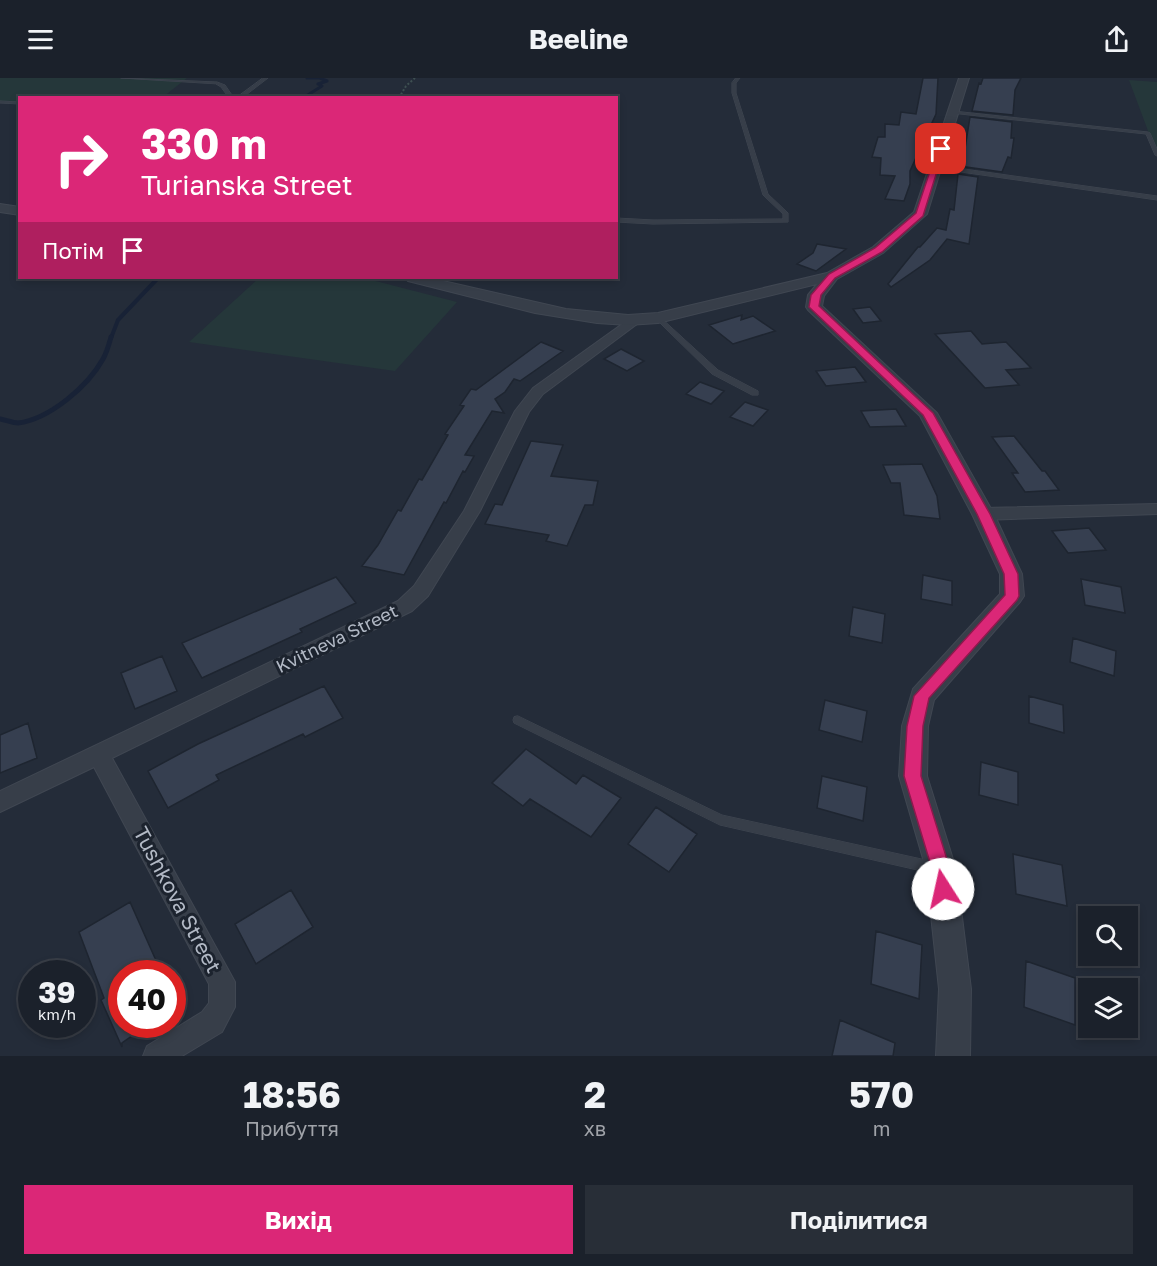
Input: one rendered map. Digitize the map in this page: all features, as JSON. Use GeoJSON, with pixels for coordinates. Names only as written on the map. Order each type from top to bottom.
{"type":"FeatureCollection","features":[{"type":"Feature","properties":{"kind":"street"},"geometry":{"type":"LineString","coordinates":[[417,279],[576,316],[632,321],[658,318],[832,276],[878,250],[920,214],[964,78]]}},
{"type":"Feature","properties":{"kind":"street"},"geometry":{"type":"LineString","coordinates":[[0,208],[18,211]]}},
{"type":"Feature","properties":{"kind":"street"},"geometry":{"type":"LineString","coordinates":[[832,276],[816,295],[814,307],[928,413],[983,514],[1011,574],[1012,596],[922,696],[915,726],[913,776],[941,869],[956,989],[953,1056]]}},
{"type":"Feature","properties":{"kind":"street","name":"Kvitneva Street"},"geometry":{"type":"LineString","coordinates":[[0,802],[405,606],[422,591],[472,511],[522,411],[538,391],[632,321]]}},
{"type":"Feature","properties":{"kind":"street"},"geometry":{"type":"LineString","coordinates":[[983,514],[1157,509]]}},
{"type":"Feature","properties":{"kind":"street","name":"Tushkova Street"},"geometry":{"type":"LineString","coordinates":[[99,755],[222,982],[222,1007],[212,1022],[157,1056]]}},
{"type":"Feature","properties":{"kind":"lane"},"geometry":{"type":"LineString","coordinates":[[123,78],[218,83],[230,96]]}},
{"type":"Feature","properties":{"kind":"lane"},"geometry":{"type":"LineString","coordinates":[[241,96],[266,78]]}},
{"type":"Feature","properties":{"kind":"lane"},"geometry":{"type":"LineString","coordinates":[[618,220],[786,221],[786,214],[766,195],[734,93],[734,83],[738,78]]}},
{"type":"Feature","properties":{"kind":"lane"},"geometry":{"type":"LineString","coordinates":[[0,102],[18,103]]}},
{"type":"Feature","properties":{"kind":"lane"},"geometry":{"type":"LineString","coordinates":[[953,112],[1148,133],[1157,155]]}},
{"type":"Feature","properties":{"kind":"lane"},"geometry":{"type":"LineString","coordinates":[[935,167],[1157,198]]}},
{"type":"Feature","properties":{"kind":"lane"},"geometry":{"type":"LineString","coordinates":[[658,318],[715,372],[755,393]]}},
{"type":"Feature","properties":{"kind":"lane"},"geometry":{"type":"LineString","coordinates":[[518,720],[720,820],[941,869]]}},
{"type":"Feature","properties":{"kind":"path"},"geometry":{"type":"LineString","coordinates":[[400,96],[406,86],[415,78]]}},
{"type":"Feature","properties":{"kind":"shaded area"},"geometry":{"type":"Polygon","coordinates":[[[0,78],[187,78],[164,96],[18,96],[18,102],[0,101],[0,78]]]}},
{"type":"Feature","properties":{"kind":"shaded area"},"geometry":{"type":"Polygon","coordinates":[[[1129,80],[1157,82],[1157,155],[1129,80]]]}},
{"type":"Feature","properties":{"kind":"shaded area"},"geometry":{"type":"Polygon","coordinates":[[[258,279],[368,279],[457,302],[395,371],[189,342],[258,279]]]}},
{"type":"Feature","properties":{"kind":"building"},"geometry":{"type":"Polygon","coordinates":[[[923,78],[938,78],[936,114],[910,171],[910,184],[904,201],[885,199],[895,176],[880,175],[881,158],[872,157],[878,137],[885,137],[885,124],[899,125],[901,112],[916,114],[923,78]]]}},
{"type":"Feature","properties":{"kind":"building"},"geometry":{"type":"Polygon","coordinates":[[[983,78],[1021,78],[1015,90],[1013,115],[972,111],[979,83],[981,84],[983,78]]]}},
{"type":"Feature","properties":{"kind":"building"},"geometry":{"type":"Polygon","coordinates":[[[970,117],[1012,122],[1011,138],[1014,138],[1011,158],[1008,157],[1002,172],[959,166],[960,161],[963,161],[970,117]]]}},
{"type":"Feature","properties":{"kind":"building"},"geometry":{"type":"Polygon","coordinates":[[[958,174],[978,177],[969,244],[947,239],[930,260],[891,287],[888,284],[918,247],[937,228],[946,230],[950,209],[954,210],[958,174]]]}},
{"type":"Feature","properties":{"kind":"building"},"geometry":{"type":"Polygon","coordinates":[[[817,244],[846,249],[816,271],[797,264],[813,253],[817,244]]]}},
{"type":"Feature","properties":{"kind":"building"},"geometry":{"type":"Polygon","coordinates":[[[870,307],[881,321],[863,323],[853,309],[870,307]]]}},
{"type":"Feature","properties":{"kind":"building"},"geometry":{"type":"Polygon","coordinates":[[[742,315],[741,320],[753,316],[775,331],[733,344],[709,325],[742,315]]]}},
{"type":"Feature","properties":{"kind":"building"},"geometry":{"type":"Polygon","coordinates":[[[971,331],[982,344],[1006,342],[1031,368],[1006,370],[1019,385],[985,388],[935,334],[971,331]]]}},
{"type":"Feature","properties":{"kind":"building"},"geometry":{"type":"Polygon","coordinates":[[[541,342],[563,351],[520,381],[514,379],[505,392],[495,399],[504,413],[492,411],[465,455],[474,456],[446,503],[444,502],[404,575],[362,566],[378,545],[398,510],[401,511],[419,479],[422,480],[448,435],[445,434],[464,406],[460,405],[471,389],[476,390],[541,342]]]}},
{"type":"Feature","properties":{"kind":"building"},"geometry":{"type":"Polygon","coordinates":[[[621,349],[644,361],[627,371],[604,359],[621,349]]]}},
{"type":"Feature","properties":{"kind":"building"},"geometry":{"type":"Polygon","coordinates":[[[855,367],[866,382],[826,386],[816,371],[855,367]]]}},
{"type":"Feature","properties":{"kind":"building"},"geometry":{"type":"Polygon","coordinates":[[[700,382],[724,391],[711,404],[686,394],[700,382]]]}},
{"type":"Feature","properties":{"kind":"building"},"geometry":{"type":"Polygon","coordinates":[[[745,402],[768,410],[753,426],[730,417],[745,402]]]}},
{"type":"Feature","properties":{"kind":"building"},"geometry":{"type":"Polygon","coordinates":[[[896,409],[906,426],[870,427],[861,411],[896,409]]]}},
{"type":"Feature","properties":{"kind":"building"},"geometry":{"type":"Polygon","coordinates":[[[1014,436],[1059,490],[1025,492],[1012,473],[1018,473],[992,437],[1014,436]]]}},
{"type":"Feature","properties":{"kind":"building"},"geometry":{"type":"Polygon","coordinates":[[[531,441],[563,445],[551,476],[598,481],[593,505],[585,505],[567,546],[546,541],[549,535],[485,524],[495,504],[502,505],[531,441]]]}},
{"type":"Feature","properties":{"kind":"building"},"geometry":{"type":"Polygon","coordinates":[[[922,464],[937,496],[940,519],[904,515],[900,483],[891,483],[883,465],[922,464]]]}},
{"type":"Feature","properties":{"kind":"building"},"geometry":{"type":"Polygon","coordinates":[[[1089,528],[1106,550],[1068,553],[1052,531],[1089,528]]]}},
{"type":"Feature","properties":{"kind":"building"},"geometry":{"type":"Polygon","coordinates":[[[923,575],[952,581],[952,605],[921,599],[923,575]]]}},
{"type":"Feature","properties":{"kind":"building"},"geometry":{"type":"Polygon","coordinates":[[[336,577],[356,603],[300,629],[302,632],[202,678],[182,643],[336,577]]]}},
{"type":"Feature","properties":{"kind":"building"},"geometry":{"type":"Polygon","coordinates":[[[1081,579],[1121,587],[1125,613],[1085,605],[1081,579]]]}},
{"type":"Feature","properties":{"kind":"building"},"geometry":{"type":"Polygon","coordinates":[[[853,607],[885,614],[882,643],[849,636],[853,607]]]}},
{"type":"Feature","properties":{"kind":"building"},"geometry":{"type":"Polygon","coordinates":[[[1073,638],[1116,651],[1114,676],[1070,662],[1073,638]]]}},
{"type":"Feature","properties":{"kind":"building"},"geometry":{"type":"Polygon","coordinates":[[[162,656],[177,691],[135,709],[121,673],[162,656]]]}},
{"type":"Feature","properties":{"kind":"building"},"geometry":{"type":"Polygon","coordinates":[[[324,686],[343,718],[216,775],[219,780],[168,808],[148,771],[198,744],[324,686]]]}},
{"type":"Feature","properties":{"kind":"building"},"geometry":{"type":"Polygon","coordinates":[[[1029,696],[1063,705],[1064,733],[1029,723],[1029,696]]]}},
{"type":"Feature","properties":{"kind":"building"},"geometry":{"type":"Polygon","coordinates":[[[825,700],[867,711],[862,742],[819,730],[825,700]]]}},
{"type":"Feature","properties":{"kind":"building"},"geometry":{"type":"Polygon","coordinates":[[[28,723],[37,758],[0,773],[0,735],[28,723]]]}},
{"type":"Feature","properties":{"kind":"building"},"geometry":{"type":"Polygon","coordinates":[[[526,749],[576,784],[583,775],[621,798],[591,837],[530,799],[523,806],[492,783],[526,749]]]}},
{"type":"Feature","properties":{"kind":"building"},"geometry":{"type":"Polygon","coordinates":[[[981,762],[1018,772],[1018,805],[979,795],[981,762]]]}},
{"type":"Feature","properties":{"kind":"building"},"geometry":{"type":"Polygon","coordinates":[[[822,776],[867,787],[863,821],[817,808],[822,776]]]}},
{"type":"Feature","properties":{"kind":"building"},"geometry":{"type":"Polygon","coordinates":[[[656,807],[697,834],[669,872],[628,844],[656,807]]]}},
{"type":"Feature","properties":{"kind":"building"},"geometry":{"type":"Polygon","coordinates":[[[1013,854],[1062,865],[1067,906],[1016,894],[1013,854]]]}},
{"type":"Feature","properties":{"kind":"building"},"geometry":{"type":"Polygon","coordinates":[[[291,890],[313,927],[256,964],[235,924],[291,890]]]}},
{"type":"Feature","properties":{"kind":"building"},"geometry":{"type":"Polygon","coordinates":[[[130,902],[156,960],[108,960],[108,1016],[101,1000],[104,998],[96,977],[96,960],[90,960],[79,932],[130,902]]]}},
{"type":"Feature","properties":{"kind":"building"},"geometry":{"type":"Polygon","coordinates":[[[876,931],[922,945],[919,999],[871,984],[876,931]]]}},
{"type":"Feature","properties":{"kind":"building"},"geometry":{"type":"Polygon","coordinates":[[[1026,961],[1075,978],[1075,1025],[1024,1007],[1026,961]]]}},
{"type":"Feature","properties":{"kind":"building"},"geometry":{"type":"Polygon","coordinates":[[[840,1020],[895,1043],[893,1056],[832,1056],[840,1020]]]}},
{"type":"Feature","properties":{"kind":"building"},"geometry":{"type":"Polygon","coordinates":[[[118,1038],[129,1038],[122,1043],[122,1047],[118,1038]]]}},
{"type":"Feature","properties":{"kind":"waterway"},"geometry":{"type":"LineString","coordinates":[[307,78],[319,78]]}},
{"type":"Feature","properties":{"kind":"waterway"},"geometry":{"type":"LineString","coordinates":[[306,96],[322,86],[318,84],[327,81],[320,78]]}},
{"type":"Feature","properties":{"kind":"waterway"},"geometry":{"type":"LineString","coordinates":[[111,338],[118,320],[157,279]]}},
{"type":"Feature","properties":{"kind":"waterway"},"geometry":{"type":"LineString","coordinates":[[0,419],[18,423],[30,420],[67,400],[88,380],[103,359],[111,337]]}},
{"type":"Feature","properties":{"kind":"route"},"geometry":{"type":"LineString","coordinates":[[941,149],[920,214],[878,250],[832,276],[816,295],[814,307],[928,413],[983,514],[1011,574],[1012,596],[922,696],[918,711],[915,726],[913,776],[941,869],[943,889]]}}]}
